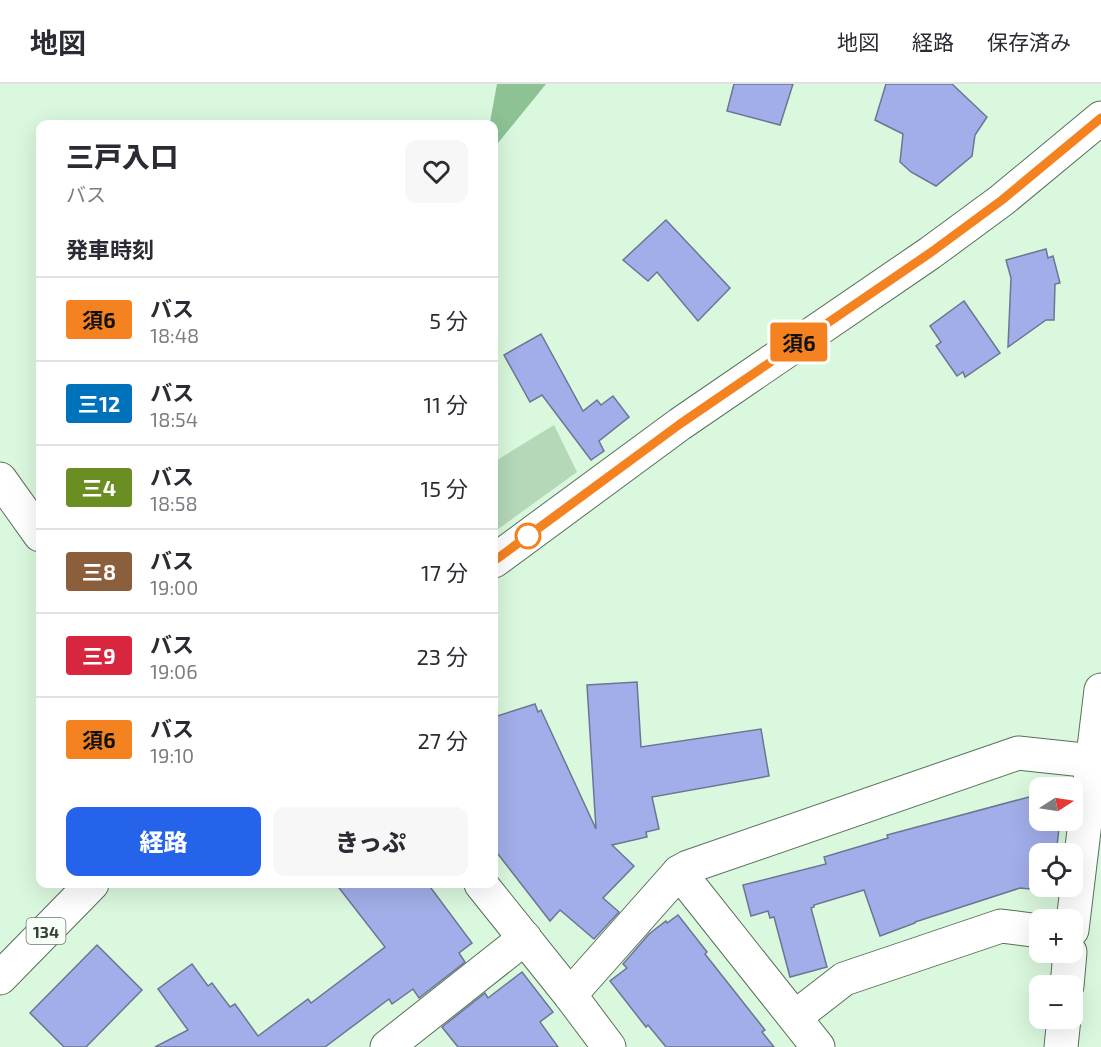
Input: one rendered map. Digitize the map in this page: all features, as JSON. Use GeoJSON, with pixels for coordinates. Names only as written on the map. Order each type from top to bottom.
{"type":"FeatureCollection","features":[{"type":"Feature","properties":{"kind":"main road"},"geometry":{"type":"LineString","coordinates":[[498,558],[680,424],[930,253],[993,207],[1101,118]]}},
{"type":"Feature","properties":{"kind":"main road"},"geometry":{"type":"LineString","coordinates":[[0,479],[36,529]]}},
{"type":"Feature","properties":{"kind":"main road"},"geometry":{"type":"LineString","coordinates":[[1075,909],[1101,690]]}},
{"type":"Feature","properties":{"kind":"main road"},"geometry":{"type":"LineString","coordinates":[[570,995],[680,872],[688,867],[1018,753],[1093,762]]}},
{"type":"Feature","properties":{"kind":"main road"},"geometry":{"type":"LineString","coordinates":[[680,872],[818,1047]]}},
{"type":"Feature","properties":{"kind":"main road","name":"134"},"geometry":{"type":"LineString","coordinates":[[0,978],[88,888]]}},
{"type":"Feature","properties":{"kind":"main road"},"geometry":{"type":"LineString","coordinates":[[483,888],[609,1047]]}},
{"type":"Feature","properties":{"kind":"main road"},"geometry":{"type":"LineString","coordinates":[[795,1017],[844,980],[1001,926],[1029,930]]}},
{"type":"Feature","properties":{"kind":"main road"},"geometry":{"type":"LineString","coordinates":[[387,1047],[525,938]]}},
{"type":"Feature","properties":{"kind":"main road"},"geometry":{"type":"LineString","coordinates":[[1061,1047],[1063,1029]]}},
{"type":"Feature","properties":{"kind":"green space"},"geometry":{"type":"Polygon","coordinates":[[[497,84],[546,84],[498,143],[498,120],[490,120],[497,84]]]}},
{"type":"Feature","properties":{"kind":"green space"},"geometry":{"type":"Polygon","coordinates":[[[554,425],[577,472],[498,529],[498,460],[554,425]]]}},
{"type":"Feature","properties":{"kind":"building"},"geometry":{"type":"Polygon","coordinates":[[[734,84],[793,84],[780,125],[727,111],[734,84]]]}},
{"type":"Feature","properties":{"kind":"building"},"geometry":{"type":"Polygon","coordinates":[[[886,84],[952,84],[987,117],[975,135],[972,156],[936,186],[911,172],[900,162],[903,134],[875,120],[886,84]]]}},
{"type":"Feature","properties":{"kind":"building"},"geometry":{"type":"Polygon","coordinates":[[[666,220],[730,288],[698,321],[657,272],[648,281],[623,260],[666,220]]]}},
{"type":"Feature","properties":{"kind":"building"},"geometry":{"type":"Polygon","coordinates":[[[1046,249],[1048,258],[1053,256],[1060,283],[1055,284],[1054,320],[1046,320],[1008,347],[1011,278],[1006,260],[1046,249]]]}},
{"type":"Feature","properties":{"kind":"building"},"geometry":{"type":"Polygon","coordinates":[[[964,301],[1000,353],[965,377],[963,372],[957,376],[936,346],[941,342],[930,326],[964,301]]]}},
{"type":"Feature","properties":{"kind":"building"},"geometry":{"type":"Polygon","coordinates":[[[541,334],[583,411],[597,400],[601,405],[613,396],[629,417],[599,441],[604,451],[591,460],[542,395],[530,402],[504,355],[541,334]]]}},
{"type":"Feature","properties":{"kind":"building"},"geometry":{"type":"Polygon","coordinates":[[[637,682],[641,747],[761,729],[769,776],[652,797],[659,829],[646,832],[647,837],[612,845],[634,866],[603,898],[619,912],[594,939],[560,910],[550,921],[498,854],[498,716],[535,704],[538,712],[541,710],[596,829],[587,685],[637,682]]]}},
{"type":"Feature","properties":{"kind":"building"},"geometry":{"type":"Polygon","coordinates":[[[1029,797],[1029,831],[1059,831],[1057,843],[1029,843],[1029,889],[1020,888],[915,922],[880,936],[864,890],[814,905],[811,908],[827,967],[790,977],[774,917],[770,918],[768,911],[751,916],[743,885],[826,864],[824,857],[888,838],[887,835],[1029,797]]]}},
{"type":"Feature","properties":{"kind":"building"},"geometry":{"type":"Polygon","coordinates":[[[339,888],[431,888],[472,943],[459,953],[465,962],[419,998],[413,989],[392,1004],[389,999],[325,1047],[155,1047],[188,1030],[158,989],[192,964],[208,986],[212,983],[230,1007],[235,1004],[258,1036],[308,999],[311,1003],[385,947],[339,888]]]}},
{"type":"Feature","properties":{"kind":"building"},"geometry":{"type":"Polygon","coordinates":[[[678,915],[707,952],[705,954],[765,1030],[762,1032],[774,1047],[666,1047],[648,1025],[646,1027],[610,981],[627,968],[623,964],[649,934],[678,915]]]}},
{"type":"Feature","properties":{"kind":"building"},"geometry":{"type":"Polygon","coordinates":[[[97,945],[142,990],[86,1047],[64,1047],[30,1013],[97,945]]]}},
{"type":"Feature","properties":{"kind":"building"},"geometry":{"type":"Polygon","coordinates":[[[522,972],[553,1012],[540,1022],[558,1047],[458,1047],[442,1027],[485,993],[488,998],[522,972]]]}},
{"type":"Feature","properties":{"kind":"bus line","name":"須6"},"geometry":{"type":"LineString","coordinates":[[498,558],[680,424],[930,253],[1002,200],[1101,118]]}}]}
